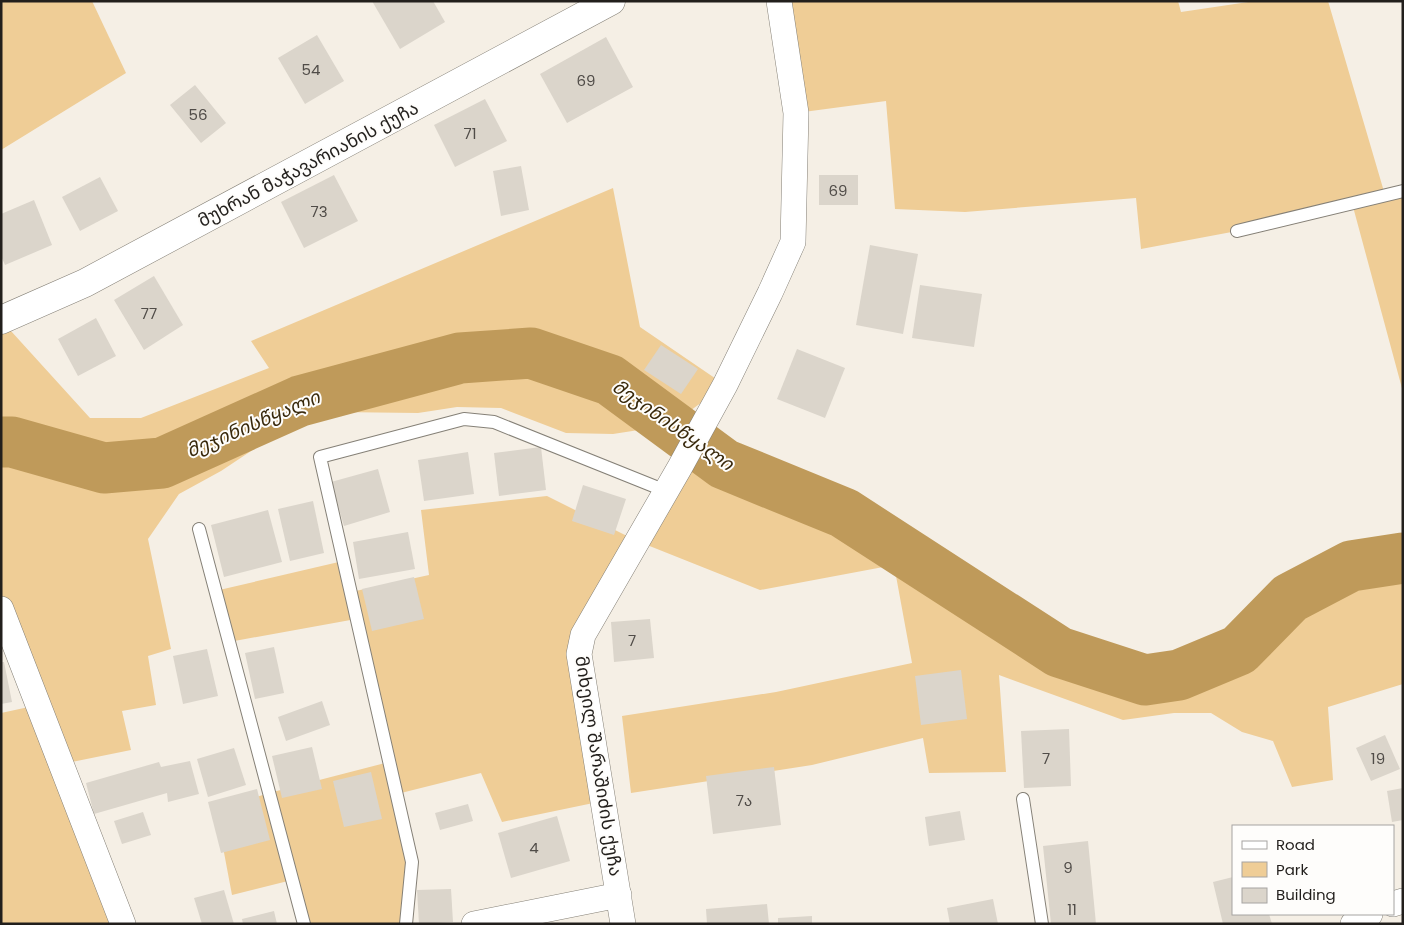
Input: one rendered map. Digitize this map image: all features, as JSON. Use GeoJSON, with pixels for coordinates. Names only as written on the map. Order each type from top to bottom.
{"type":"FeatureCollection","features":[{"type":"Feature","properties":{"kind":"street","name":"მუხრან მაჭავარიანის ქუჩა"},"geometry":{"type":"LineString","coordinates":[[1,320],[85,283],[611,1]]}},
{"type":"Feature","properties":{"kind":"street","name":"მიხეილ შარაშიძის ქუჩა"},"geometry":{"type":"LineString","coordinates":[[623,924],[579,654],[583,635],[725,385],[793,242],[796,113],[780,1]]}},
{"type":"Feature","properties":{"kind":"street"},"geometry":{"type":"LineString","coordinates":[[1,609],[123,924]]}},
{"type":"Feature","properties":{"kind":"street"},"geometry":{"type":"LineString","coordinates":[[474,924],[619,895]]}},
{"type":"Feature","properties":{"kind":"street"},"geometry":{"type":"LineString","coordinates":[[1353,924],[1368,915]]}},
{"type":"Feature","properties":{"kind":"lane"},"geometry":{"type":"LineString","coordinates":[[1237,231],[1403,190]]}},
{"type":"Feature","properties":{"kind":"lane"},"geometry":{"type":"LineString","coordinates":[[406,924],[412,862],[320,457],[464,419],[494,422],[666,491]]}},
{"type":"Feature","properties":{"kind":"lane"},"geometry":{"type":"LineString","coordinates":[[199,529],[304,924]]}},
{"type":"Feature","properties":{"kind":"lane"},"geometry":{"type":"LineString","coordinates":[[1023,799],[1042,924]]}},
{"type":"Feature","properties":{"kind":"green space"},"geometry":{"type":"Polygon","coordinates":[[[1,1],[92,1],[126,73],[1,150],[1,1]]]}},
{"type":"Feature","properties":{"kind":"green space"},"geometry":{"type":"Polygon","coordinates":[[[788,1],[1178,1],[1181,12],[1255,1],[1328,1],[1385,195],[1403,191],[1403,392],[1352,203],[1237,231],[1141,249],[1136,198],[965,212],[895,209],[886,101],[796,113],[788,1]]]}},
{"type":"Feature","properties":{"kind":"green space"},"geometry":{"type":"Polygon","coordinates":[[[613,188],[640,327],[725,385],[671,425],[613,434],[566,433],[501,408],[457,407],[418,413],[336,412],[289,426],[221,471],[179,494],[148,539],[171,649],[148,656],[156,705],[122,711],[131,750],[62,764],[123,924],[1,924],[1,713],[38,705],[1,609],[1,320],[90,418],[141,418],[269,368],[251,341],[613,188]]]}},
{"type":"Feature","properties":{"kind":"green space"},"geometry":{"type":"Polygon","coordinates":[[[724,464],[844,513],[1059,652],[1145,680],[1179,675],[1239,650],[1290,598],[1351,566],[1403,558],[1403,684],[1328,707],[1333,780],[1292,787],[1273,741],[1242,732],[1211,713],[1174,713],[1123,720],[999,675],[1006,772],[929,773],[923,738],[812,765],[631,793],[622,716],[776,692],[912,663],[894,565],[760,590],[637,541],[680,467],[724,464]]]}},
{"type":"Feature","properties":{"kind":"green space"},"geometry":{"type":"Polygon","coordinates":[[[547,496],[637,541],[583,635],[603,801],[502,822],[481,773],[397,794],[412,862],[406,924],[304,924],[292,880],[232,895],[216,810],[269,793],[389,762],[356,619],[229,642],[215,591],[343,561],[351,592],[429,575],[421,510],[547,496]]]}},
{"type":"Feature","properties":{"kind":"building"},"geometry":{"type":"Polygon","coordinates":[[[372,1],[433,1],[445,22],[400,49],[372,1]]]}},
{"type":"Feature","properties":{"kind":"building"},"geometry":{"type":"Polygon","coordinates":[[[317,35],[344,81],[305,104],[278,58],[317,35]]]}},
{"type":"Feature","properties":{"kind":"building"},"geometry":{"type":"Polygon","coordinates":[[[606,37],[633,87],[567,123],[540,74],[606,37]]]}},
{"type":"Feature","properties":{"kind":"building"},"geometry":{"type":"Polygon","coordinates":[[[195,85],[226,123],[201,143],[170,105],[195,85]]]}},
{"type":"Feature","properties":{"kind":"building"},"geometry":{"type":"Polygon","coordinates":[[[485,99],[507,141],[455,167],[434,125],[485,99]]]}},
{"type":"Feature","properties":{"kind":"building"},"geometry":{"type":"Polygon","coordinates":[[[521,166],[529,210],[501,216],[493,171],[521,166]]]}},
{"type":"Feature","properties":{"kind":"building"},"geometry":{"type":"Polygon","coordinates":[[[334,175],[358,221],[304,248],[281,202],[334,175]]]}},
{"type":"Feature","properties":{"kind":"building"},"geometry":{"type":"Polygon","coordinates":[[[819,175],[858,175],[858,205],[819,205],[819,175]]]}},
{"type":"Feature","properties":{"kind":"building"},"geometry":{"type":"Polygon","coordinates":[[[100,177],[118,211],[80,231],[62,197],[100,177]]]}},
{"type":"Feature","properties":{"kind":"building"},"geometry":{"type":"Polygon","coordinates":[[[34,200],[52,245],[5,265],[1,256],[1,214],[34,200]]]}},
{"type":"Feature","properties":{"kind":"building"},"geometry":{"type":"Polygon","coordinates":[[[870,245],[918,254],[903,334],[856,325],[870,245]]]}},
{"type":"Feature","properties":{"kind":"building"},"geometry":{"type":"Polygon","coordinates":[[[154,276],[183,325],[144,350],[114,300],[154,276]]]}},
{"type":"Feature","properties":{"kind":"building"},"geometry":{"type":"Polygon","coordinates":[[[920,285],[982,294],[974,347],[912,338],[920,285]]]}},
{"type":"Feature","properties":{"kind":"building"},"geometry":{"type":"Polygon","coordinates":[[[96,318],[116,356],[78,376],[58,339],[96,318]]]}},
{"type":"Feature","properties":{"kind":"building"},"geometry":{"type":"Polygon","coordinates":[[[661,345],[698,369],[681,394],[644,370],[661,345]]]}},
{"type":"Feature","properties":{"kind":"building"},"geometry":{"type":"Polygon","coordinates":[[[797,349],[845,368],[825,418],[777,399],[797,349]]]}},
{"type":"Feature","properties":{"kind":"building"},"geometry":{"type":"Polygon","coordinates":[[[541,447],[546,490],[499,496],[494,453],[541,447]]]}},
{"type":"Feature","properties":{"kind":"building"},"geometry":{"type":"Polygon","coordinates":[[[468,452],[474,494],[424,501],[418,460],[468,452]]]}},
{"type":"Feature","properties":{"kind":"building"},"geometry":{"type":"Polygon","coordinates":[[[378,469],[390,512],[344,526],[331,482],[378,469]]]}},
{"type":"Feature","properties":{"kind":"building"},"geometry":{"type":"Polygon","coordinates":[[[583,485],[626,499],[614,535],[572,521],[583,485]]]}},
{"type":"Feature","properties":{"kind":"building"},"geometry":{"type":"Polygon","coordinates":[[[313,501],[324,553],[290,561],[278,509],[313,501]]]}},
{"type":"Feature","properties":{"kind":"building"},"geometry":{"type":"Polygon","coordinates":[[[268,510],[282,562],[224,577],[211,525],[268,510]]]}},
{"type":"Feature","properties":{"kind":"building"},"geometry":{"type":"Polygon","coordinates":[[[408,532],[415,569],[359,579],[353,542],[408,532]]]}},
{"type":"Feature","properties":{"kind":"building"},"geometry":{"type":"Polygon","coordinates":[[[414,577],[424,619],[372,631],[362,589],[414,577]]]}},
{"type":"Feature","properties":{"kind":"building"},"geometry":{"type":"Polygon","coordinates":[[[650,619],[654,658],[614,662],[611,622],[650,619]]]}},
{"type":"Feature","properties":{"kind":"building"},"geometry":{"type":"Polygon","coordinates":[[[274,647],[284,693],[255,699],[245,653],[274,647]]]}},
{"type":"Feature","properties":{"kind":"building"},"geometry":{"type":"Polygon","coordinates":[[[207,649],[218,696],[183,704],[173,656],[207,649]]]}},
{"type":"Feature","properties":{"kind":"building"},"geometry":{"type":"Polygon","coordinates":[[[1,662],[4,662],[12,702],[1,704],[1,662]]]}},
{"type":"Feature","properties":{"kind":"building"},"geometry":{"type":"Polygon","coordinates":[[[961,670],[967,719],[921,725],[915,676],[961,670]]]}},
{"type":"Feature","properties":{"kind":"building"},"geometry":{"type":"Polygon","coordinates":[[[322,701],[330,725],[286,741],[278,717],[322,701]]]}},
{"type":"Feature","properties":{"kind":"building"},"geometry":{"type":"Polygon","coordinates":[[[1069,729],[1071,786],[1024,788],[1021,731],[1069,729]]]}},
{"type":"Feature","properties":{"kind":"building"},"geometry":{"type":"Polygon","coordinates":[[[1385,735],[1400,769],[1371,781],[1356,748],[1385,735]]]}},
{"type":"Feature","properties":{"kind":"building"},"geometry":{"type":"Polygon","coordinates":[[[312,747],[322,789],[282,798],[272,756],[312,747]]]}},
{"type":"Feature","properties":{"kind":"building"},"geometry":{"type":"Polygon","coordinates":[[[234,748],[246,785],[208,797],[197,759],[234,748]]]}},
{"type":"Feature","properties":{"kind":"building"},"geometry":{"type":"Polygon","coordinates":[[[190,761],[199,794],[168,802],[167,793],[94,814],[86,783],[159,762],[161,767],[190,761]]]}},
{"type":"Feature","properties":{"kind":"building"},"geometry":{"type":"Polygon","coordinates":[[[774,767],[781,825],[713,834],[706,776],[774,767]]]}},
{"type":"Feature","properties":{"kind":"building"},"geometry":{"type":"Polygon","coordinates":[[[371,772],[382,819],[344,827],[333,781],[371,772]]]}},
{"type":"Feature","properties":{"kind":"building"},"geometry":{"type":"Polygon","coordinates":[[[1403,788],[1403,820],[1392,822],[1387,791],[1403,788]]]}},
{"type":"Feature","properties":{"kind":"building"},"geometry":{"type":"Polygon","coordinates":[[[257,789],[270,840],[221,853],[208,802],[257,789]]]}},
{"type":"Feature","properties":{"kind":"building"},"geometry":{"type":"Polygon","coordinates":[[[468,804],[473,821],[440,830],[435,813],[468,804]]]}},
{"type":"Feature","properties":{"kind":"building"},"geometry":{"type":"Polygon","coordinates":[[[960,811],[965,840],[929,846],[925,817],[960,811]]]}},
{"type":"Feature","properties":{"kind":"building"},"geometry":{"type":"Polygon","coordinates":[[[143,812],[151,835],[122,844],[114,821],[143,812]]]}},
{"type":"Feature","properties":{"kind":"building"},"geometry":{"type":"Polygon","coordinates":[[[557,816],[570,861],[511,878],[498,833],[557,816]]]}},
{"type":"Feature","properties":{"kind":"building"},"geometry":{"type":"Polygon","coordinates":[[[1088,841],[1096,924],[1051,924],[1043,846],[1088,841]]]}},
{"type":"Feature","properties":{"kind":"building"},"geometry":{"type":"Polygon","coordinates":[[[1232,877],[1232,915],[1269,915],[1272,924],[1223,924],[1213,882],[1232,877]]]}},
{"type":"Feature","properties":{"kind":"building"},"geometry":{"type":"Polygon","coordinates":[[[451,889],[453,922],[419,924],[417,890],[451,889]]]}},
{"type":"Feature","properties":{"kind":"building"},"geometry":{"type":"Polygon","coordinates":[[[224,890],[234,924],[202,924],[194,898],[224,890]]]}},
{"type":"Feature","properties":{"kind":"building"},"geometry":{"type":"Polygon","coordinates":[[[993,899],[998,924],[950,924],[947,908],[993,899]]]}},
{"type":"Feature","properties":{"kind":"building"},"geometry":{"type":"Polygon","coordinates":[[[767,904],[769,924],[707,924],[706,909],[767,904]]]}},
{"type":"Feature","properties":{"kind":"building"},"geometry":{"type":"Polygon","coordinates":[[[274,911],[277,924],[243,924],[242,919],[274,911]]]}},
{"type":"Feature","properties":{"kind":"building"},"geometry":{"type":"Polygon","coordinates":[[[812,916],[812,924],[778,924],[778,918],[812,916]]]}},
{"type":"Feature","properties":{"kind":"waterway","name":"მეჯინისწყალი"},"geometry":{"type":"LineString","coordinates":[[1,442],[12,442],[104,468],[162,463],[300,401],[460,358],[531,353],[610,380],[724,464],[844,513],[1059,652],[1145,680],[1179,675],[1239,650],[1290,598],[1351,566],[1403,558]]}}]}
